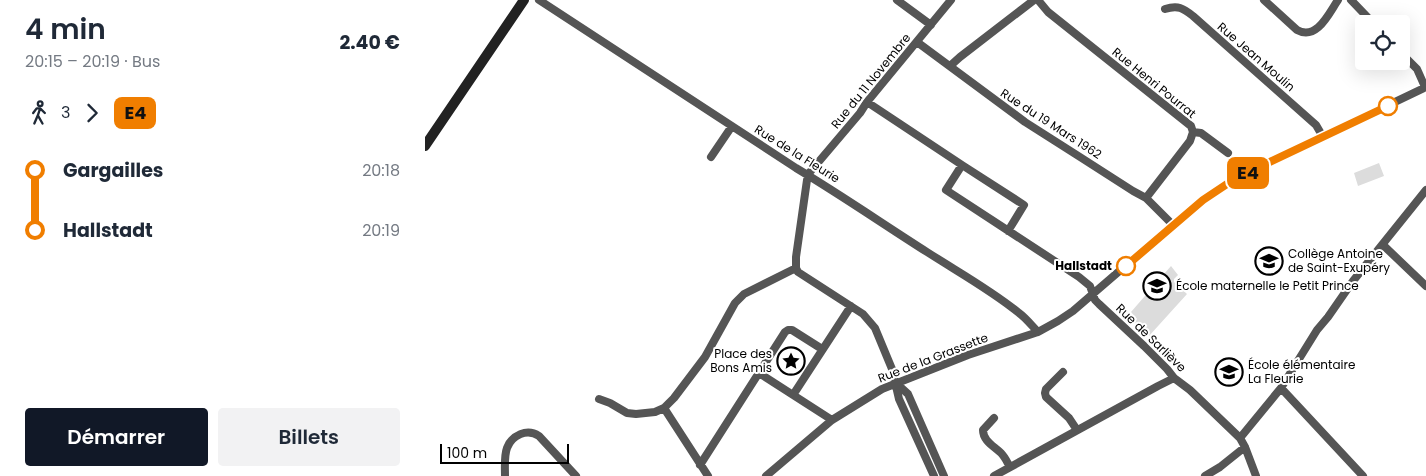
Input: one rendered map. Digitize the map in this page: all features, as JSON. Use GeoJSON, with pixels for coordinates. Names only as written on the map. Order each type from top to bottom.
{"type":"FeatureCollection","features":[{"type":"Feature","properties":{"kind":"main road"},"geometry":{"type":"LineString","coordinates":[[425,141],[516,0]]}},
{"type":"Feature","properties":{"kind":"main road"},"geometry":{"type":"LineString","coordinates":[[425,146],[524,0]]}},
{"type":"Feature","properties":{"kind":"street","name":"Rue de la Fleurie"},"geometry":{"type":"LineString","coordinates":[[539,0],[871,214],[1021,314],[1038,332]]}},
{"type":"Feature","properties":{"kind":"street"},"geometry":{"type":"LineString","coordinates":[[897,0],[931,25]]}},
{"type":"Feature","properties":{"kind":"street","name":"Rue du 11 Novembre"},"geometry":{"type":"LineString","coordinates":[[808,175],[951,0]]}},
{"type":"Feature","properties":{"kind":"street"},"geometry":{"type":"LineString","coordinates":[[950,66],[960,56],[1034,0]]}},
{"type":"Feature","properties":{"kind":"street","name":"Rue Henri Pourrat"},"geometry":{"type":"LineString","coordinates":[[1038,0],[1048,12],[1191,126],[1193,132],[1190,141],[1145,198]]}},
{"type":"Feature","properties":{"kind":"street"},"geometry":{"type":"LineString","coordinates":[[1264,0],[1297,30],[1308,33],[1319,27],[1338,0]]}},
{"type":"Feature","properties":{"kind":"street"},"geometry":{"type":"LineString","coordinates":[[1351,0],[1365,15]]}},
{"type":"Feature","properties":{"kind":"street","name":"Rue Jean Moulin"},"geometry":{"type":"LineString","coordinates":[[1165,9],[1175,6],[1193,16],[1316,125],[1323,137]]}},
{"type":"Feature","properties":{"kind":"street","name":"Rue du 19 Mars 1962"},"geometry":{"type":"LineString","coordinates":[[917,42],[1025,122],[1145,198],[1173,225]]}},
{"type":"Feature","properties":{"kind":"street"},"geometry":{"type":"LineString","coordinates":[[1410,62],[1417,69],[1426,87]]}},
{"type":"Feature","properties":{"kind":"street","name":"Rue de la Grassette"},"geometry":{"type":"LineString","coordinates":[[767,476],[832,420],[865,398],[896,383],[1038,332],[1073,312],[1203,200],[1236,178],[1426,87]]}},
{"type":"Feature","properties":{"kind":"street"},"geometry":{"type":"LineString","coordinates":[[867,102],[1024,205],[1007,231]]}},
{"type":"Feature","properties":{"kind":"street"},"geometry":{"type":"LineString","coordinates":[[711,157],[732,126]]}},
{"type":"Feature","properties":{"kind":"street"},"geometry":{"type":"LineString","coordinates":[[1193,132],[1201,133],[1228,153]]}},
{"type":"Feature","properties":{"kind":"street","name":"Rue de Sarliève"},"geometry":{"type":"LineString","coordinates":[[962,166],[946,190],[1090,286],[1095,300],[1144,346],[1174,378],[1190,390],[1240,438],[1256,476]]}},
{"type":"Feature","properties":{"kind":"street"},"geometry":{"type":"LineString","coordinates":[[808,175],[796,268],[799,272],[863,314],[875,328],[896,383],[899,399],[934,476]]}},
{"type":"Feature","properties":{"kind":"street"},"geometry":{"type":"LineString","coordinates":[[1240,438],[1281,388],[1317,330],[1353,281],[1426,190]]}},
{"type":"Feature","properties":{"kind":"street"},"geometry":{"type":"LineString","coordinates":[[1383,245],[1426,286]]}},
{"type":"Feature","properties":{"kind":"street"},"geometry":{"type":"LineString","coordinates":[[599,399],[627,413],[655,412],[664,408],[674,398],[705,357],[735,303],[744,294],[796,268]]}},
{"type":"Feature","properties":{"kind":"street"},"geometry":{"type":"LineString","coordinates":[[793,395],[851,306]]}},
{"type":"Feature","properties":{"kind":"street"},"geometry":{"type":"LineString","coordinates":[[700,465],[785,332],[793,330],[822,349]]}},
{"type":"Feature","properties":{"kind":"street"},"geometry":{"type":"LineString","coordinates":[[1063,372],[1046,389],[1045,393],[1073,423],[1077,430]]}},
{"type":"Feature","properties":{"kind":"street"},"geometry":{"type":"LineString","coordinates":[[759,373],[832,420]]}},
{"type":"Feature","properties":{"kind":"street"},"geometry":{"type":"LineString","coordinates":[[994,476],[1174,378]]}},
{"type":"Feature","properties":{"kind":"street"},"geometry":{"type":"LineString","coordinates":[[896,383],[908,394],[944,476]]}},
{"type":"Feature","properties":{"kind":"street"},"geometry":{"type":"LineString","coordinates":[[1281,388],[1363,476]]}},
{"type":"Feature","properties":{"kind":"street"},"geometry":{"type":"LineString","coordinates":[[664,408],[708,476]]}},
{"type":"Feature","properties":{"kind":"street"},"geometry":{"type":"LineString","coordinates":[[994,418],[983,430],[983,434],[1001,453],[1010,467]]}},
{"type":"Feature","properties":{"kind":"street"},"geometry":{"type":"LineString","coordinates":[[505,476],[508,446],[523,432],[534,432],[576,476]]}},
{"type":"Feature","properties":{"kind":"street"},"geometry":{"type":"LineString","coordinates":[[1205,476],[1220,467],[1245,447]]}},
{"type":"Feature","properties":{"kind":"shaded area"},"geometry":{"type":"Polygon","coordinates":[[[1379,163],[1384,176],[1358,186],[1354,173],[1379,163]]]}},
{"type":"Feature","properties":{"kind":"shaded area"},"geometry":{"type":"Polygon","coordinates":[[[1171,266],[1178,275],[1174,282],[1187,294],[1149,336],[1134,322],[1137,319],[1131,312],[1171,266]]]}},
{"type":"Feature","properties":{"kind":"bus line","name":"E4"},"geometry":{"type":"LineString","coordinates":[[1126,266],[1203,200],[1236,178],[1388,106]]}},
{"type":"Feature","properties":{"kind":"place","name":"Collège Antoine de Saint-Exupéry"},"geometry":{"type":"Point","coordinates":[1269,261]}},
{"type":"Feature","properties":{"kind":"place","name":"Hallstadt"},"geometry":{"type":"Point","coordinates":[1126,266]}},
{"type":"Feature","properties":{"kind":"place","name":"École maternelle le Petit Prince"},"geometry":{"type":"Point","coordinates":[1157,286]}},
{"type":"Feature","properties":{"kind":"place","name":"Place des Bons Amis"},"geometry":{"type":"Point","coordinates":[791,361]}},
{"type":"Feature","properties":{"kind":"place","name":"École élémentaire La Fleurie"},"geometry":{"type":"Point","coordinates":[1229,372]}}]}
